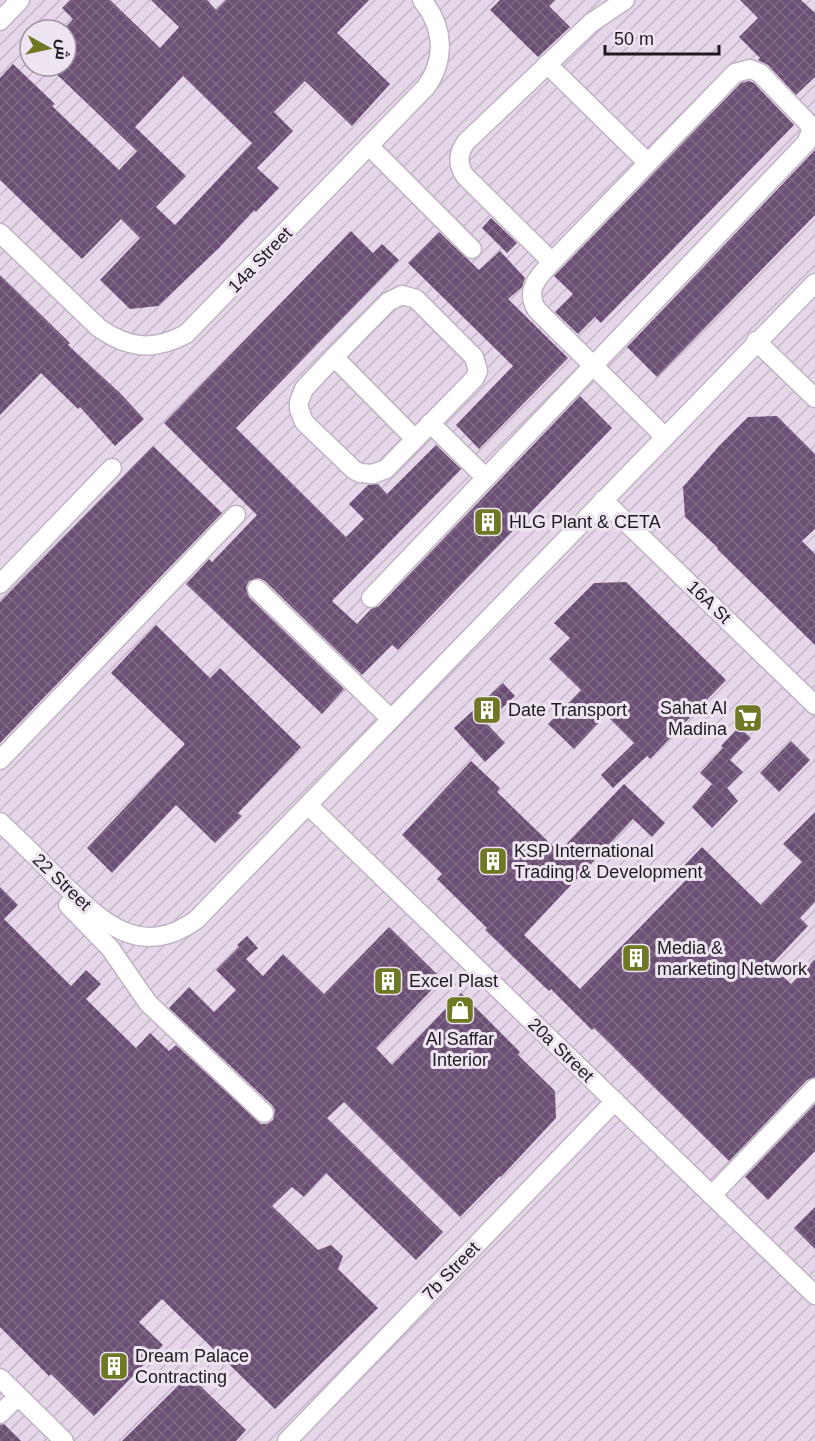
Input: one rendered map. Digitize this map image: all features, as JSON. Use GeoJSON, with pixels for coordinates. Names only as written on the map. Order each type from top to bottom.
{"type":"FeatureCollection","features":[{"type":"Feature","properties":{"kind":"street"},"geometry":{"type":"LineString","coordinates":[[0,21],[20,0]]}},
{"type":"Feature","properties":{"kind":"street","name":"14a Street"},"geometry":{"type":"LineString","coordinates":[[0,233],[99,328],[112,337],[142,346],[172,341],[186,334],[426,87],[437,69],[441,48],[434,17],[422,0]]}},
{"type":"Feature","properties":{"kind":"street"},"geometry":{"type":"LineString","coordinates":[[552,262],[465,176],[459,159],[466,142],[547,64],[591,23],[625,0]]}},
{"type":"Feature","properties":{"kind":"street"},"geometry":{"type":"LineString","coordinates":[[547,64],[648,162]]}},
{"type":"Feature","properties":{"kind":"street"},"geometry":{"type":"LineString","coordinates":[[371,598],[593,364],[806,143],[810,136],[810,128],[806,120],[760,73],[750,69],[735,73],[648,162],[552,262],[534,283],[531,294],[534,305],[593,364],[665,437]]}},
{"type":"Feature","properties":{"kind":"street"},"geometry":{"type":"LineString","coordinates":[[370,147],[472,249]]}},
{"type":"Feature","properties":{"kind":"street"},"geometry":{"type":"LineString","coordinates":[[308,805],[756,341],[815,283]]}},
{"type":"Feature","properties":{"kind":"street"},"geometry":{"type":"LineString","coordinates":[[407,296],[416,299],[474,357],[478,366],[474,379],[430,423],[386,470],[366,474],[354,470],[304,422],[299,409],[300,395],[392,299],[407,296]]}},
{"type":"Feature","properties":{"kind":"street"},"geometry":{"type":"LineString","coordinates":[[756,341],[815,398]]}},
{"type":"Feature","properties":{"kind":"street"},"geometry":{"type":"LineString","coordinates":[[334,357],[415,439]]}},
{"type":"Feature","properties":{"kind":"street"},"geometry":{"type":"LineString","coordinates":[[430,423],[486,477]]}},
{"type":"Feature","properties":{"kind":"street"},"geometry":{"type":"LineString","coordinates":[[0,584],[112,468]]}},
{"type":"Feature","properties":{"kind":"street","name":"16A St"},"geometry":{"type":"LineString","coordinates":[[603,500],[815,705]]}},
{"type":"Feature","properties":{"kind":"street"},"geometry":{"type":"LineString","coordinates":[[0,760],[236,515]]}},
{"type":"Feature","properties":{"kind":"street"},"geometry":{"type":"LineString","coordinates":[[257,589],[391,719]]}},
{"type":"Feature","properties":{"kind":"street","name":"22 Street"},"geometry":{"type":"LineString","coordinates":[[0,822],[97,916],[131,935],[154,938],[177,932],[196,920],[308,805]]}},
{"type":"Feature","properties":{"kind":"street","name":"20a Street"},"geometry":{"type":"LineString","coordinates":[[308,805],[815,1294]]}},
{"type":"Feature","properties":{"kind":"street"},"geometry":{"type":"LineString","coordinates":[[68,889],[66,897],[68,905],[110,948],[142,995],[264,1113]]}},
{"type":"Feature","properties":{"kind":"street"},"geometry":{"type":"LineString","coordinates":[[712,1195],[815,1088]]}},
{"type":"Feature","properties":{"kind":"street","name":"7b Street"},"geometry":{"type":"LineString","coordinates":[[287,1441],[615,1101]]}},
{"type":"Feature","properties":{"kind":"street"},"geometry":{"type":"LineString","coordinates":[[0,1378],[64,1441]]}},
{"type":"Feature","properties":{"kind":"street"},"geometry":{"type":"LineString","coordinates":[[0,1414],[18,1396]]}},
{"type":"Feature","properties":{"kind":"shaded area"},"geometry":{"type":"Polygon","coordinates":[[[0,0],[815,0],[815,1441],[0,1441],[0,0]]]}},
{"type":"Feature","properties":{"kind":"building"},"geometry":{"type":"Polygon","coordinates":[[[70,0],[110,0],[160,48],[179,27],[151,0],[207,0],[216,10],[226,0],[369,0],[337,33],[390,84],[352,126],[305,81],[274,112],[293,131],[257,168],[279,188],[158,306],[130,309],[100,280],[140,238],[121,219],[82,259],[0,180],[0,78],[13,64],[18,69],[18,78],[28,78],[55,104],[52,106],[119,170],[137,151],[61,78],[78,78],[78,18],[72,18],[62,8],[70,0]],[[183,76],[135,127],[186,176],[156,207],[175,225],[252,143],[183,76]]]}},
{"type":"Feature","properties":{"kind":"building"},"geometry":{"type":"Polygon","coordinates":[[[500,0],[555,0],[549,6],[570,27],[538,57],[490,10],[500,0]]]}},
{"type":"Feature","properties":{"kind":"building"},"geometry":{"type":"Polygon","coordinates":[[[740,0],[801,0],[815,13],[815,77],[796,95],[768,65],[758,60],[760,58],[739,37],[758,18],[740,0]]]}},
{"type":"Feature","properties":{"kind":"building"},"geometry":{"type":"Polygon","coordinates":[[[749,81],[754,83],[794,125],[601,323],[595,317],[578,334],[555,312],[573,294],[554,276],[741,83],[749,81]]]}},
{"type":"Feature","properties":{"kind":"building"},"geometry":{"type":"Polygon","coordinates":[[[815,150],[815,215],[657,377],[627,347],[815,150]]]}},
{"type":"Feature","properties":{"kind":"building"},"geometry":{"type":"Polygon","coordinates":[[[491,218],[517,243],[507,253],[482,228],[491,218]]]}},
{"type":"Feature","properties":{"kind":"building"},"geometry":{"type":"Polygon","coordinates":[[[351,231],[373,253],[382,244],[399,260],[236,428],[346,537],[364,519],[349,504],[368,485],[378,484],[387,494],[436,445],[461,469],[332,601],[357,624],[371,609],[379,606],[580,396],[612,428],[398,650],[392,645],[362,675],[265,581],[259,578],[249,581],[246,587],[249,597],[344,689],[322,714],[186,584],[209,559],[212,562],[257,515],[164,423],[351,231]]]}},
{"type":"Feature","properties":{"kind":"building"},"geometry":{"type":"Polygon","coordinates":[[[439,232],[479,270],[500,251],[525,278],[522,287],[508,299],[568,358],[479,449],[456,425],[513,366],[408,263],[439,232]]]}},
{"type":"Feature","properties":{"kind":"building"},"geometry":{"type":"Polygon","coordinates":[[[0,275],[144,419],[115,446],[80,407],[78,409],[41,373],[0,415],[0,275]]]}},
{"type":"Feature","properties":{"kind":"building"},"geometry":{"type":"Polygon","coordinates":[[[777,416],[815,454],[815,529],[802,541],[815,554],[815,645],[685,517],[683,487],[719,446],[748,417],[777,416]]]}},
{"type":"Feature","properties":{"kind":"building"},"geometry":{"type":"Polygon","coordinates":[[[153,446],[222,513],[0,743],[0,602],[153,446]]]}},
{"type":"Feature","properties":{"kind":"building"},"geometry":{"type":"Polygon","coordinates":[[[626,582],[726,680],[650,759],[647,756],[613,788],[601,775],[634,743],[606,715],[574,749],[548,724],[581,690],[549,659],[570,638],[554,623],[594,583],[626,582]]]}},
{"type":"Feature","properties":{"kind":"building"},"geometry":{"type":"Polygon","coordinates":[[[156,625],[210,678],[220,668],[301,747],[238,813],[242,816],[215,843],[176,805],[112,873],[87,848],[185,744],[111,673],[156,625]]]}},
{"type":"Feature","properties":{"kind":"building","name":"Date Transport"},"geometry":{"type":"Polygon","coordinates":[[[503,683],[515,696],[486,723],[505,743],[485,762],[454,728],[503,683]]]}},
{"type":"Feature","properties":{"kind":"building"},"geometry":{"type":"Polygon","coordinates":[[[739,727],[751,738],[730,760],[743,772],[727,788],[738,801],[712,828],[692,807],[712,784],[700,773],[739,727]]]}},
{"type":"Feature","properties":{"kind":"building"},"geometry":{"type":"Polygon","coordinates":[[[791,741],[810,760],[779,792],[760,773],[791,741]]]}},
{"type":"Feature","properties":{"kind":"building"},"geometry":{"type":"Polygon","coordinates":[[[471,761],[500,788],[497,792],[559,852],[624,784],[665,823],[652,837],[633,819],[524,935],[580,989],[686,880],[678,872],[702,847],[761,905],[802,862],[783,844],[815,812],[815,902],[800,918],[808,926],[771,965],[791,984],[815,959],[815,1077],[807,1080],[729,1161],[594,1028],[592,1030],[551,989],[549,991],[485,930],[487,928],[437,879],[442,874],[402,835],[471,761]]]}},
{"type":"Feature","properties":{"kind":"building"},"geometry":{"type":"Polygon","coordinates":[[[0,887],[18,905],[4,919],[71,986],[86,970],[101,984],[86,999],[136,1048],[150,1033],[169,1051],[176,1045],[261,1124],[267,1124],[273,1120],[275,1110],[272,1105],[169,1008],[189,987],[214,1012],[236,990],[216,970],[247,936],[258,948],[246,959],[263,976],[283,954],[324,994],[389,927],[442,979],[376,1048],[392,1065],[461,993],[555,1091],[556,1118],[460,1217],[344,1102],[327,1118],[443,1232],[416,1260],[326,1173],[304,1197],[292,1187],[272,1206],[318,1250],[331,1245],[343,1256],[338,1269],[378,1308],[275,1409],[162,1299],[139,1322],[163,1345],[94,1416],[51,1374],[49,1376],[0,1327],[0,887]]]}},
{"type":"Feature","properties":{"kind":"building"},"geometry":{"type":"Polygon","coordinates":[[[815,1104],[815,1151],[768,1200],[745,1177],[815,1104]]]}},
{"type":"Feature","properties":{"kind":"building"},"geometry":{"type":"Polygon","coordinates":[[[815,1207],[815,1249],[794,1228],[815,1207]]]}},
{"type":"Feature","properties":{"kind":"building"},"geometry":{"type":"Polygon","coordinates":[[[189,1375],[246,1430],[236,1441],[122,1441],[189,1375]]]}},
{"type":"Feature","properties":{"kind":"building"},"geometry":{"type":"Polygon","coordinates":[[[4,1424],[21,1441],[0,1441],[0,1425],[4,1424]]]}},
{"type":"Feature","properties":{"kind":"place","name":"HLG Plant & CETA"},"geometry":{"type":"Point","coordinates":[488,522]}},
{"type":"Feature","properties":{"kind":"place","name":"Date Transport"},"geometry":{"type":"Point","coordinates":[487,710]}},
{"type":"Feature","properties":{"kind":"place","name":"Sahat Al Madina"},"geometry":{"type":"Point","coordinates":[748,718]}},
{"type":"Feature","properties":{"kind":"place","name":"KSP International Trading & Development"},"geometry":{"type":"Point","coordinates":[493,861]}},
{"type":"Feature","properties":{"kind":"place","name":"Media & marketing Network"},"geometry":{"type":"Point","coordinates":[636,958]}},
{"type":"Feature","properties":{"kind":"place","name":"Excel Plast"},"geometry":{"type":"Point","coordinates":[388,981]}},
{"type":"Feature","properties":{"kind":"place","name":"Al Saffar Interior"},"geometry":{"type":"Point","coordinates":[460,1010]}},
{"type":"Feature","properties":{"kind":"place","name":"Dream Palace Contracting"},"geometry":{"type":"Point","coordinates":[114,1366]}}]}
